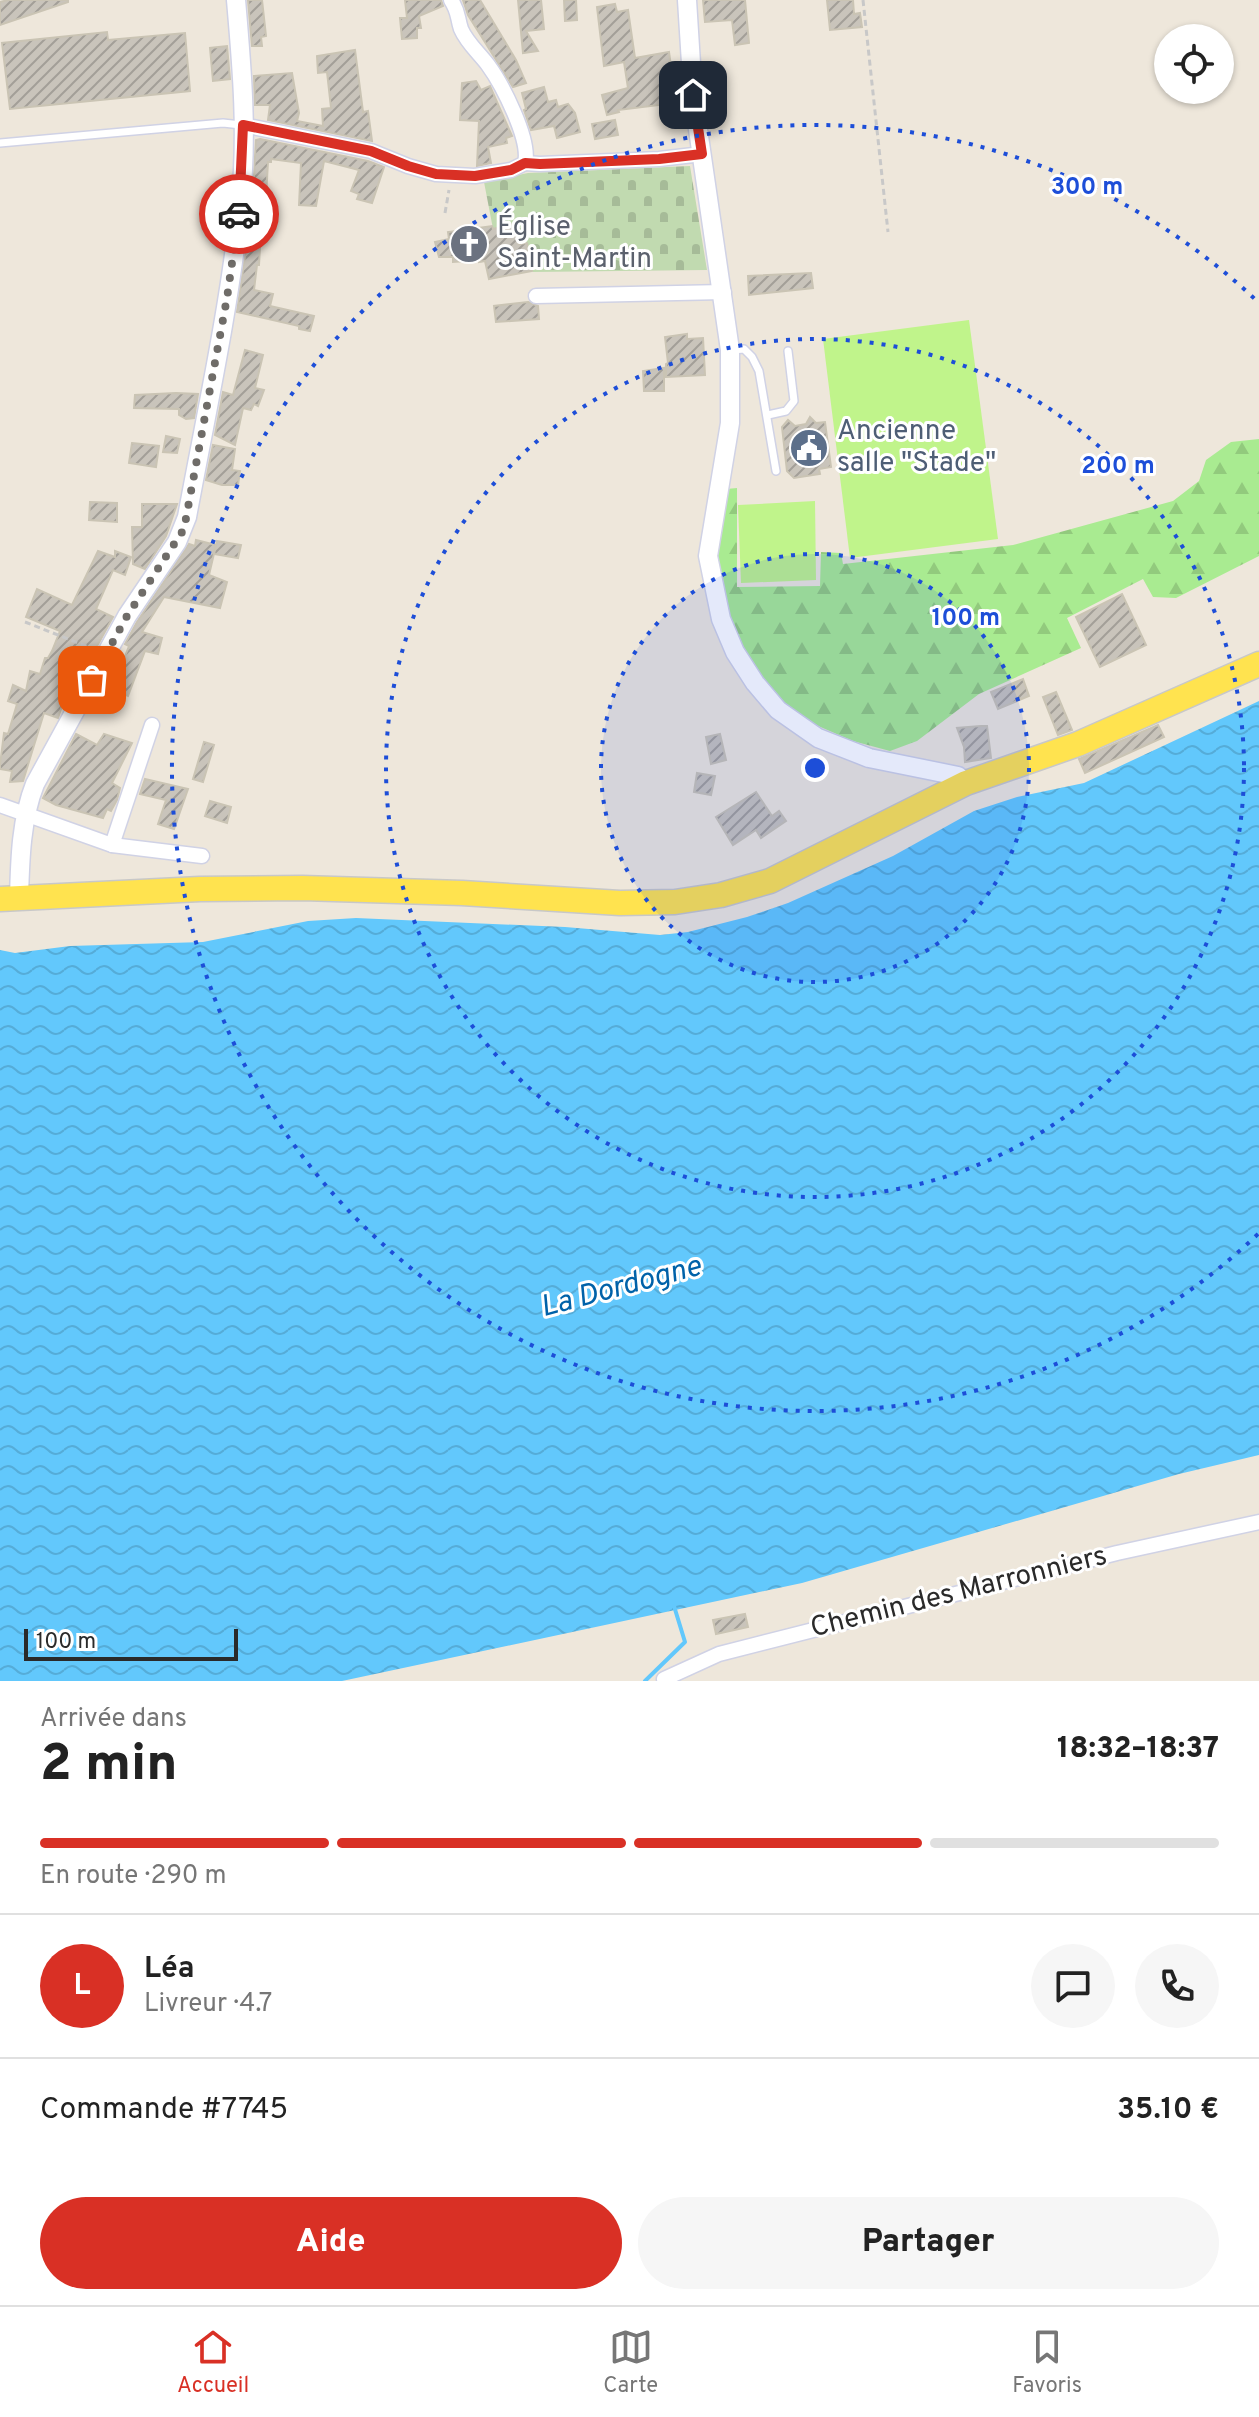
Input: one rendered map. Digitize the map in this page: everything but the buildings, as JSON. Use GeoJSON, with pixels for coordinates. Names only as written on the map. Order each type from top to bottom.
{"type":"FeatureCollection","features":[{"type":"Feature","properties":{"kind":"main road"},"geometry":{"type":"LineString","coordinates":[[10,899],[200,889],[302,888],[462,893],[620,903],[675,902],[721,895],[770,881],[966,783],[1078,744],[1259,664]]}},
{"type":"Feature","properties":{"kind":"street"},"geometry":{"type":"LineString","coordinates":[[10,899],[35,784],[127,616],[184,529],[227,298],[240,203],[242,72],[236,0]]}},
{"type":"Feature","properties":{"kind":"street"},"geometry":{"type":"LineString","coordinates":[[451,0],[458,10],[461,28],[489,66],[521,127],[528,154],[525,163]]}},
{"type":"Feature","properties":{"kind":"street"},"geometry":{"type":"LineString","coordinates":[[687,0],[693,95],[730,350],[730,423],[708,556],[721,619],[735,652],[755,683],[778,710],[818,738],[869,758],[958,776],[966,783]]}},
{"type":"Feature","properties":{"kind":"street"},"geometry":{"type":"LineString","coordinates":[[243,125],[371,151],[436,174],[475,176],[511,170],[525,163],[659,159],[702,154]]}},
{"type":"Feature","properties":{"kind":"street"},"geometry":{"type":"LineString","coordinates":[[536,296],[724,292]]}},
{"type":"Feature","properties":{"kind":"street"},"geometry":{"type":"LineString","coordinates":[[112,845],[152,725]]}},
{"type":"Feature","properties":{"kind":"street"},"geometry":{"type":"LineString","coordinates":[[0,805],[112,845],[202,856]]}},
{"type":"Feature","properties":{"kind":"street","name":"Chemin des Marronniers"},"geometry":{"type":"LineString","coordinates":[[664,1679],[719,1654],[1117,1553],[1259,1522]]}},
{"type":"Feature","properties":{"kind":"lane"},"geometry":{"type":"LineString","coordinates":[[0,143],[223,123],[243,125]]}},
{"type":"Feature","properties":{"kind":"lane"},"geometry":{"type":"LineString","coordinates":[[730,350],[744,349],[759,371],[776,471]]}},
{"type":"Feature","properties":{"kind":"lane"},"geometry":{"type":"LineString","coordinates":[[768,415],[786,411],[794,401],[788,351]]}},
{"type":"Feature","properties":{"kind":"path"},"geometry":{"type":"LineString","coordinates":[[863,0],[888,232]]}},
{"type":"Feature","properties":{"kind":"path"},"geometry":{"type":"LineString","coordinates":[[445,213],[452,174]]}},
{"type":"Feature","properties":{"kind":"path"},"geometry":{"type":"LineString","coordinates":[[25,622],[106,654]]}},
{"type":"Feature","properties":{"kind":"green space"},"geometry":{"type":"Polygon","coordinates":[[[690,166],[707,270],[533,272],[527,243],[516,245],[511,226],[493,229],[484,182],[528,173],[690,166]]]}},
{"type":"Feature","properties":{"kind":"green space"},"geometry":{"type":"Polygon","coordinates":[[[969,320],[998,539],[850,558],[823,339],[969,320]]]}},
{"type":"Feature","properties":{"kind":"green space"},"geometry":{"type":"Polygon","coordinates":[[[1259,439],[1259,556],[1176,598],[1153,597],[1143,579],[1067,618],[1081,648],[979,694],[917,741],[890,751],[853,741],[809,722],[779,699],[746,660],[729,623],[720,589],[717,545],[726,489],[737,488],[737,587],[820,586],[821,552],[841,553],[843,564],[1013,545],[1173,501],[1199,481],[1206,460],[1231,442],[1259,439]]]}},
{"type":"Feature","properties":{"kind":"green space"},"geometry":{"type":"Polygon","coordinates":[[[815,501],[816,580],[741,583],[738,505],[815,501]]]}},
{"type":"Feature","properties":{"kind":"water","name":"La Dordogne"},"geometry":{"type":"Polygon","coordinates":[[[1259,701],[1259,1455],[1179,1474],[802,1583],[342,1681],[0,1681],[0,950],[15,953],[70,946],[203,942],[308,921],[356,918],[565,927],[660,935],[688,932],[788,903],[893,856],[974,811],[1017,797],[1084,783],[1259,701]]]}},
{"type":"Feature","properties":{"kind":"waterway"},"geometry":{"type":"LineString","coordinates":[[645,1681],[685,1642],[674,1606]]}},
{"type":"Feature","properties":{"kind":"way so far"},"geometry":{"type":"LineString","coordinates":[[92,680],[127,616],[184,529],[227,298],[239,214]]}},
{"type":"Feature","properties":{"kind":"place","name":"Église Saint-Martin"},"geometry":{"type":"Point","coordinates":[469,244]}},
{"type":"Feature","properties":{"kind":"place","name":"Ancienne salle \"Stade\""},"geometry":{"type":"Point","coordinates":[809,448]}},
{"type":"Feature","properties":{"kind":"route"},"geometry":{"type":"LineString","coordinates":[[239,214],[243,125],[371,151],[436,174],[475,176],[511,170],[525,163],[659,159],[702,154],[693,95]]}}]}
